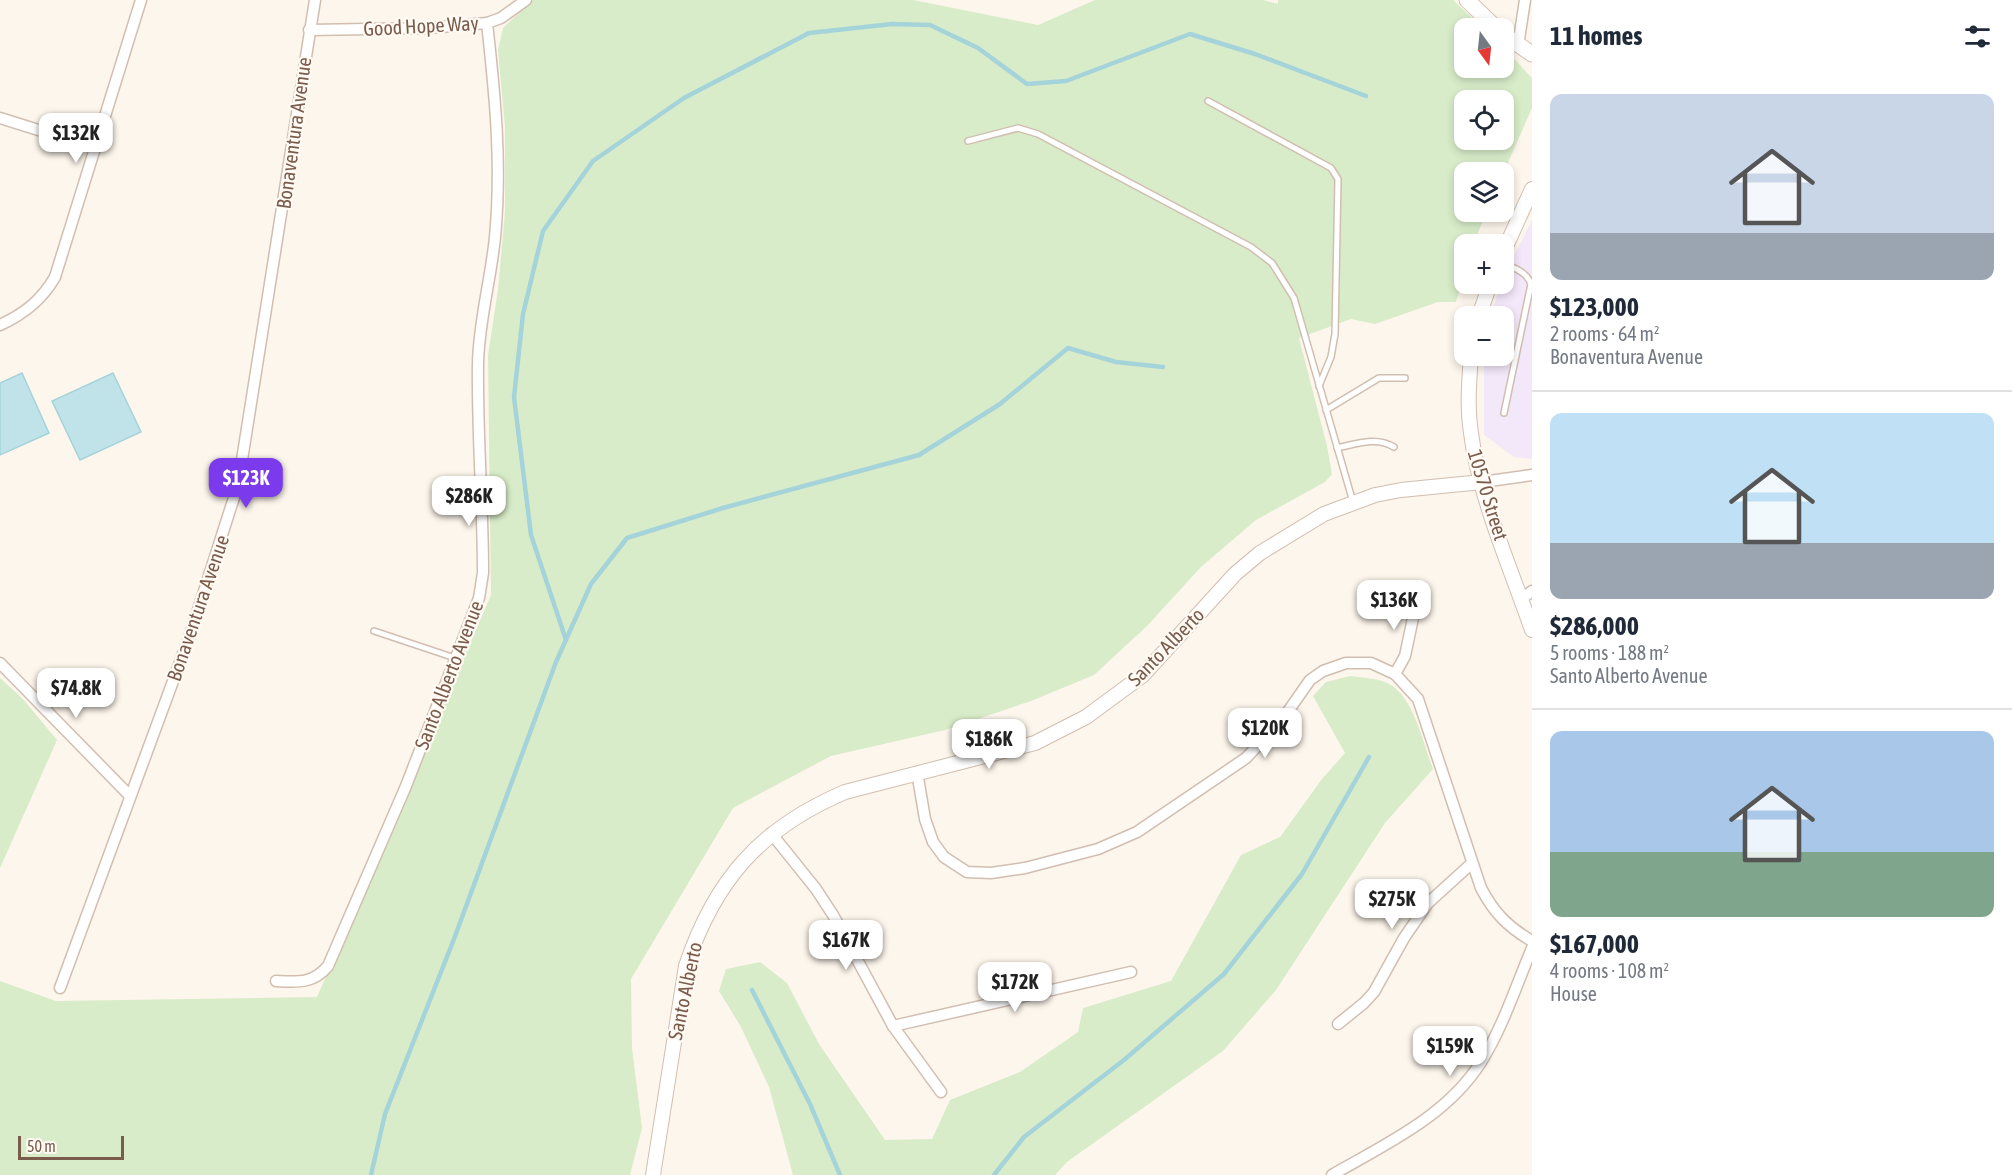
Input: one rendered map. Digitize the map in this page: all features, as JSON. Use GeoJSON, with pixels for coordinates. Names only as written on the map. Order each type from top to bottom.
{"type":"FeatureCollection","features":[{"type":"Feature","properties":{"kind":"main road"},"geometry":{"type":"LineString","coordinates":[[1467,0],[1486,18]]}},
{"type":"Feature","properties":{"kind":"main road"},"geometry":{"type":"LineString","coordinates":[[1514,42],[1532,54]]}},
{"type":"Feature","properties":{"kind":"street"},"geometry":{"type":"LineString","coordinates":[[0,325],[29,309],[45,294],[55,277],[141,0]]}},
{"type":"Feature","properties":{"kind":"street","name":"Bonaventura Avenue"},"geometry":{"type":"LineString","coordinates":[[60,988],[190,635],[238,485],[315,0]]}},
{"type":"Feature","properties":{"kind":"street","name":"Good Hope Way"},"geometry":{"type":"LineString","coordinates":[[309,30],[429,28],[487,23],[501,18],[526,0]]}},
{"type":"Feature","properties":{"kind":"street"},"geometry":{"type":"LineString","coordinates":[[1518,45],[1526,0]]}},
{"type":"Feature","properties":{"kind":"street","name":"Santo Alberto Avenue"},"geometry":{"type":"LineString","coordinates":[[276,981],[306,982],[319,976],[328,966],[406,786],[479,598],[483,573],[478,363],[481,325],[494,246],[500,166],[497,110],[487,23]]}},
{"type":"Feature","properties":{"kind":"street"},"geometry":{"type":"LineString","coordinates":[[0,118],[96,148]]}},
{"type":"Feature","properties":{"kind":"street"},"geometry":{"type":"LineString","coordinates":[[1512,234],[1532,189]]}},
{"type":"Feature","properties":{"kind":"street","name":"10570 Street"},"geometry":{"type":"LineString","coordinates":[[1470,366],[1468,412],[1482,482],[1527,595],[1532,630]]}},
{"type":"Feature","properties":{"kind":"street","name":"Santo Alberto"},"geometry":{"type":"LineString","coordinates":[[653,1175],[686,966],[696,937],[716,896],[732,873],[771,833],[820,802],[845,792],[1035,743],[1101,708],[1143,675],[1235,574],[1260,553],[1305,523],[1353,502],[1401,490],[1532,475]]}},
{"type":"Feature","properties":{"kind":"street"},"geometry":{"type":"LineString","coordinates":[[1395,674],[1405,656],[1417,599]]}},
{"type":"Feature","properties":{"kind":"street"},"geometry":{"type":"LineString","coordinates":[[0,663],[130,796]]}},
{"type":"Feature","properties":{"kind":"street"},"geometry":{"type":"LineString","coordinates":[[917,772],[925,819],[933,842],[944,857],[968,872],[991,873],[1025,868],[1120,841],[1180,804],[1246,758],[1282,720],[1310,681],[1323,671],[1346,663],[1371,663],[1395,674],[1418,699],[1471,864],[1481,888],[1497,915],[1509,927],[1532,941]]}},
{"type":"Feature","properties":{"kind":"street"},"geometry":{"type":"LineString","coordinates":[[771,833],[816,889],[833,915],[893,1026],[941,1092]]}},
{"type":"Feature","properties":{"kind":"street"},"geometry":{"type":"LineString","coordinates":[[1338,1024],[1364,1004],[1374,992],[1404,938],[1428,903],[1471,864]]}},
{"type":"Feature","properties":{"kind":"street"},"geometry":{"type":"LineString","coordinates":[[1332,1175],[1424,1120],[1465,1083],[1496,1036],[1532,948]]}},
{"type":"Feature","properties":{"kind":"street"},"geometry":{"type":"LineString","coordinates":[[893,1026],[1131,972]]}},
{"type":"Feature","properties":{"kind":"lane"},"geometry":{"type":"LineString","coordinates":[[1208,102],[1331,168],[1338,179],[1335,334],[1331,357],[1319,386]]}},
{"type":"Feature","properties":{"kind":"lane"},"geometry":{"type":"LineString","coordinates":[[968,141],[1018,128],[1038,134],[1251,248],[1272,263],[1285,280],[1294,298],[1353,502]]}},
{"type":"Feature","properties":{"kind":"lane"},"geometry":{"type":"LineString","coordinates":[[1504,414],[1531,284],[1521,271],[1514,268]]}},
{"type":"Feature","properties":{"kind":"lane"},"geometry":{"type":"LineString","coordinates":[[1326,410],[1379,378],[1406,378]]}},
{"type":"Feature","properties":{"kind":"lane"},"geometry":{"type":"LineString","coordinates":[[1337,448],[1376,441],[1385,442],[1394,447]]}},
{"type":"Feature","properties":{"kind":"lane"},"geometry":{"type":"LineString","coordinates":[[374,631],[457,659]]}},
{"type":"Feature","properties":{"kind":"shaded area"},"geometry":{"type":"Polygon","coordinates":[[[1532,220],[1532,459],[1514,457],[1484,435],[1484,366],[1514,366],[1514,306],[1494,306],[1497,294],[1514,294],[1514,256],[1532,220]]]}},
{"type":"Feature","properties":{"kind":"green space"},"geometry":{"type":"Polygon","coordinates":[[[533,0],[913,0],[1038,25],[1095,0],[1263,0],[1278,4],[1278,0],[1453,0],[1472,18],[1454,18],[1454,78],[1514,78],[1514,59],[1532,78],[1532,108],[1514,149],[1514,90],[1454,90],[1454,150],[1514,150],[1508,162],[1454,162],[1454,222],[1483,222],[1477,234],[1454,234],[1454,294],[1458,294],[1456,302],[1438,302],[1375,324],[1351,319],[1299,338],[1327,446],[1332,474],[1325,482],[1256,520],[1201,567],[1147,626],[1094,675],[1031,701],[945,730],[831,756],[733,808],[631,979],[632,1048],[642,1128],[630,1175],[0,1175],[0,981],[56,1001],[317,997],[491,595],[488,355],[498,290],[505,211],[505,127],[498,50],[503,28],[533,0]]]}},
{"type":"Feature","properties":{"kind":"green space"},"geometry":{"type":"Polygon","coordinates":[[[1350,676],[1374,679],[1395,688],[1414,715],[1433,769],[1385,823],[1276,990],[1223,1051],[1067,1162],[1055,1175],[793,1175],[769,1087],[741,1027],[719,991],[726,969],[760,962],[787,983],[819,1044],[885,1140],[932,1139],[950,1100],[1020,1072],[1078,1032],[1083,1008],[1171,981],[1241,855],[1280,837],[1322,779],[1345,753],[1313,696],[1326,682],[1350,676]]]}},
{"type":"Feature","properties":{"kind":"green space"},"geometry":{"type":"Polygon","coordinates":[[[0,678],[22,698],[57,740],[0,868],[0,678]]]}},
{"type":"Feature","properties":{"kind":"water"},"geometry":{"type":"Polygon","coordinates":[[[22,373],[49,433],[0,455],[0,383],[22,373]]]}},
{"type":"Feature","properties":{"kind":"water"},"geometry":{"type":"Polygon","coordinates":[[[113,373],[141,432],[80,460],[52,401],[113,373]]]}},
{"type":"Feature","properties":{"kind":"waterway"},"geometry":{"type":"LineString","coordinates":[[566,640],[531,535],[514,397],[523,314],[543,231],[593,161],[684,98],[809,33],[892,24],[930,25],[978,48],[1027,84],[1066,81],[1190,34],[1255,54],[1366,96]]}},
{"type":"Feature","properties":{"kind":"waterway"},"geometry":{"type":"LineString","coordinates":[[371,1175],[385,1114],[454,939],[556,662],[591,584],[627,538],[723,508],[919,455],[1000,404],[1068,348],[1116,362],[1163,367]]}},
{"type":"Feature","properties":{"kind":"waterway"},"geometry":{"type":"LineString","coordinates":[[994,1175],[1024,1137],[1124,1060],[1224,974],[1302,874],[1369,757]]}},
{"type":"Feature","properties":{"kind":"waterway"},"geometry":{"type":"LineString","coordinates":[[752,990],[810,1104],[840,1175]]}}]}
